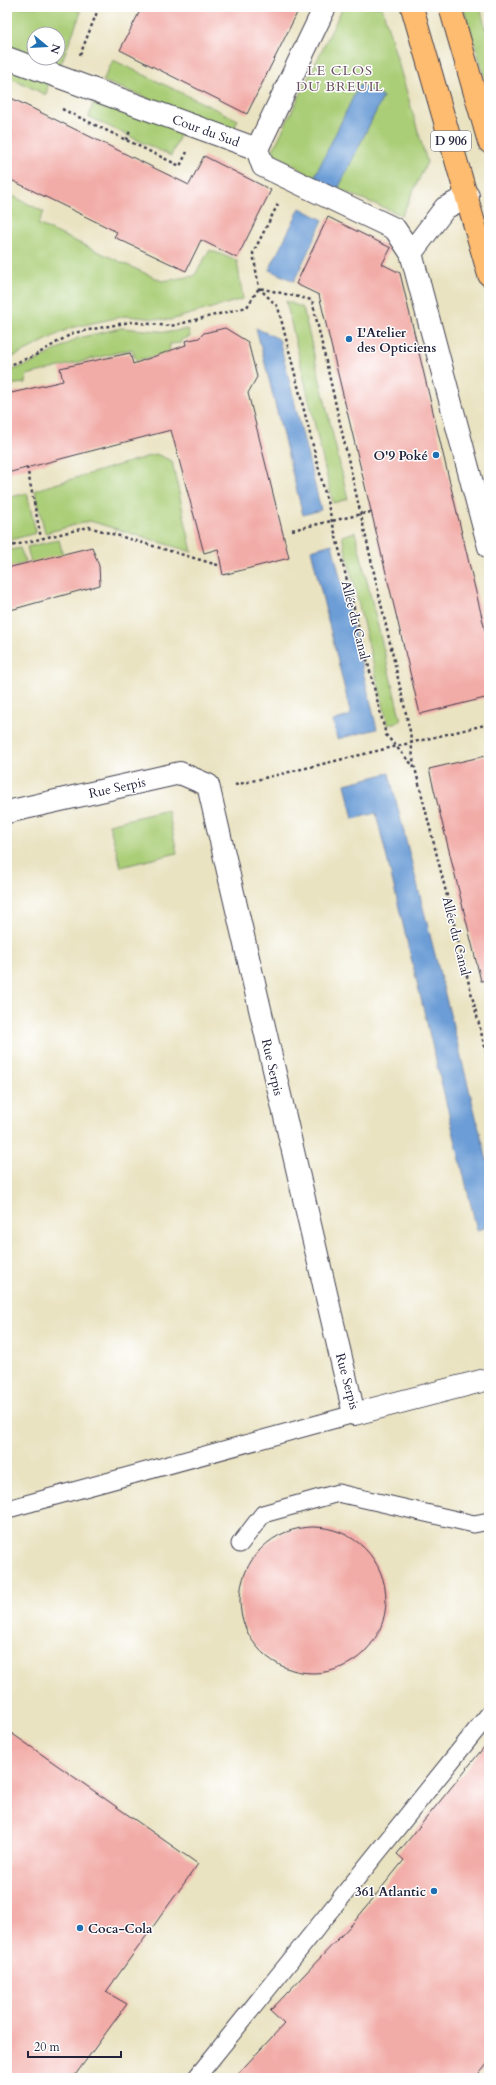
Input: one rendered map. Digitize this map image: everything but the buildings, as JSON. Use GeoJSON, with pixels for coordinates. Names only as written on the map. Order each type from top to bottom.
{"type":"FeatureCollection","features":[{"type":"Feature","properties":{"kind":"main road","name":"D 906"},"geometry":{"type":"LineString","coordinates":[[412,7],[468,196],[489,275]]}},
{"type":"Feature","properties":{"kind":"main road"},"geometry":{"type":"LineString","coordinates":[[450,7],[489,142]]}},
{"type":"Feature","properties":{"kind":"street","name":"Cour du Sud"},"geometry":{"type":"LineString","coordinates":[[7,58],[257,149],[324,7]]}},
{"type":"Feature","properties":{"kind":"street"},"geometry":{"type":"LineString","coordinates":[[257,149],[264,166],[396,229],[411,253],[489,547]]}},
{"type":"Feature","properties":{"kind":"street"},"geometry":{"type":"LineString","coordinates":[[411,253],[445,208],[468,196]]}},
{"type":"Feature","properties":{"kind":"street","name":"Rue Serpis"},"geometry":{"type":"LineString","coordinates":[[7,812],[180,774],[208,785],[354,1414],[489,1379]]}},
{"type":"Feature","properties":{"kind":"lane"},"geometry":{"type":"LineString","coordinates":[[8,1509],[354,1414]]}},
{"type":"Feature","properties":{"kind":"lane"},"geometry":{"type":"LineString","coordinates":[[240,1544],[263,1514],[338,1493],[474,1524],[489,1521]]}},
{"type":"Feature","properties":{"kind":"lane"},"geometry":{"type":"LineString","coordinates":[[196,2078],[489,1714]]}},
{"type":"Feature","properties":{"kind":"path"},"geometry":{"type":"LineString","coordinates":[[59,108],[180,166],[200,128]]}},
{"type":"Feature","properties":{"kind":"path"},"geometry":{"type":"LineString","coordinates":[[7,366],[34,356],[73,333],[130,322],[171,326],[247,308],[259,288],[253,253],[291,178]]}},
{"type":"Feature","properties":{"kind":"path"},"geometry":{"type":"LineString","coordinates":[[259,288],[312,300],[412,742],[414,768]]}},
{"type":"Feature","properties":{"kind":"path","name":"Allée du Canal"},"geometry":{"type":"LineString","coordinates":[[259,288],[278,307],[386,736],[414,768],[489,1064]]}},
{"type":"Feature","properties":{"kind":"path"},"geometry":{"type":"LineString","coordinates":[[27,468],[41,538]]}},
{"type":"Feature","properties":{"kind":"path"},"geometry":{"type":"LineString","coordinates":[[292,530],[371,512]]}},
{"type":"Feature","properties":{"kind":"path"},"geometry":{"type":"LineString","coordinates":[[7,547],[88,527],[221,566]]}},
{"type":"Feature","properties":{"kind":"path"},"geometry":{"type":"LineString","coordinates":[[209,791],[489,724]]}},
{"type":"Feature","properties":{"kind":"green space"},"geometry":{"type":"Polygon","coordinates":[[[7,7],[72,7],[81,12],[66,51],[66,26],[26,26],[26,53],[7,45],[7,7]]]}},
{"type":"Feature","properties":{"kind":"green space"},"geometry":{"type":"Polygon","coordinates":[[[343,7],[382,7],[427,162],[402,215],[338,189],[383,97],[360,85],[314,178],[272,152],[343,7]]]}},
{"type":"Feature","properties":{"kind":"green space"},"geometry":{"type":"Polygon","coordinates":[[[463,7],[480,7],[489,41],[489,82],[487,83],[463,7]]]}},
{"type":"Feature","properties":{"kind":"green space"},"geometry":{"type":"Polygon","coordinates":[[[113,60],[238,120],[233,131],[103,81],[113,60]]]}},
{"type":"Feature","properties":{"kind":"green space"},"geometry":{"type":"Polygon","coordinates":[[[7,65],[49,81],[46,95],[7,76],[7,65]]]}},
{"type":"Feature","properties":{"kind":"green space"},"geometry":{"type":"Polygon","coordinates":[[[94,99],[183,128],[171,156],[89,117],[94,99]]]}},
{"type":"Feature","properties":{"kind":"green space"},"geometry":{"type":"Polygon","coordinates":[[[9,194],[44,212],[38,224],[162,281],[194,276],[210,250],[237,261],[243,299],[170,320],[125,316],[70,328],[7,360],[7,197],[9,194]]]}},
{"type":"Feature","properties":{"kind":"green space"},"geometry":{"type":"Polygon","coordinates":[[[286,301],[303,308],[348,499],[333,503],[286,301]]]}},
{"type":"Feature","properties":{"kind":"green space"},"geometry":{"type":"Polygon","coordinates":[[[121,328],[170,332],[188,329],[190,337],[181,340],[181,343],[170,344],[169,354],[136,360],[132,349],[27,375],[25,383],[7,385],[7,372],[32,363],[78,338],[121,328]]]}},
{"type":"Feature","properties":{"kind":"green space"},"geometry":{"type":"Polygon","coordinates":[[[156,454],[172,461],[192,552],[90,521],[45,533],[35,490],[156,454]]]}},
{"type":"Feature","properties":{"kind":"green space"},"geometry":{"type":"Polygon","coordinates":[[[27,493],[36,533],[7,541],[7,498],[27,493]]]}},
{"type":"Feature","properties":{"kind":"green space"},"geometry":{"type":"Polygon","coordinates":[[[355,532],[401,721],[388,725],[342,536],[355,532]]]}},
{"type":"Feature","properties":{"kind":"green space"},"geometry":{"type":"Polygon","coordinates":[[[59,540],[63,555],[31,563],[27,547],[59,540]]]}},
{"type":"Feature","properties":{"kind":"green space"},"geometry":{"type":"Polygon","coordinates":[[[20,548],[26,563],[7,568],[7,551],[20,548]]]}},
{"type":"Feature","properties":{"kind":"green space"},"geometry":{"type":"Polygon","coordinates":[[[168,810],[177,853],[121,867],[109,824],[168,810]]]}},
{"type":"Feature","properties":{"kind":"water"},"geometry":{"type":"Polygon","coordinates":[[[359,85],[383,97],[338,189],[314,178],[359,85]]]}},
{"type":"Feature","properties":{"kind":"water"},"geometry":{"type":"Polygon","coordinates":[[[300,208],[323,220],[294,281],[269,270],[300,208]]]}},
{"type":"Feature","properties":{"kind":"water"},"geometry":{"type":"Polygon","coordinates":[[[256,328],[279,339],[321,510],[303,515],[256,328]]]}},
{"type":"Feature","properties":{"kind":"water"},"geometry":{"type":"Polygon","coordinates":[[[332,544],[377,729],[337,739],[333,721],[351,715],[311,550],[332,544]]]}},
{"type":"Feature","properties":{"kind":"water"},"geometry":{"type":"Polygon","coordinates":[[[389,773],[489,1168],[489,1227],[477,1230],[376,813],[353,819],[345,784],[389,773]]]}},
{"type":"Feature","properties":{"kind":"tram line"},"geometry":{"type":"LineString","coordinates":[[488,7],[489,11]]}},
{"type":"Feature","properties":{"kind":"place","name":"L'Atelier des Opticiens"},"geometry":{"type":"Point","coordinates":[349,339]}},
{"type":"Feature","properties":{"kind":"place","name":"O'9 Poké"},"geometry":{"type":"Point","coordinates":[436,455]}},
{"type":"Feature","properties":{"kind":"place","name":"361 Atlantic"},"geometry":{"type":"Point","coordinates":[434,1891]}},
{"type":"Feature","properties":{"kind":"place","name":"Coca-Cola"},"geometry":{"type":"Point","coordinates":[80,1928]}},
{"type":"Feature","properties":{"kind":"district","name":"LE CLOS DU BREUIL"},"geometry":{"type":"Point","coordinates":[340,78]}}]}
